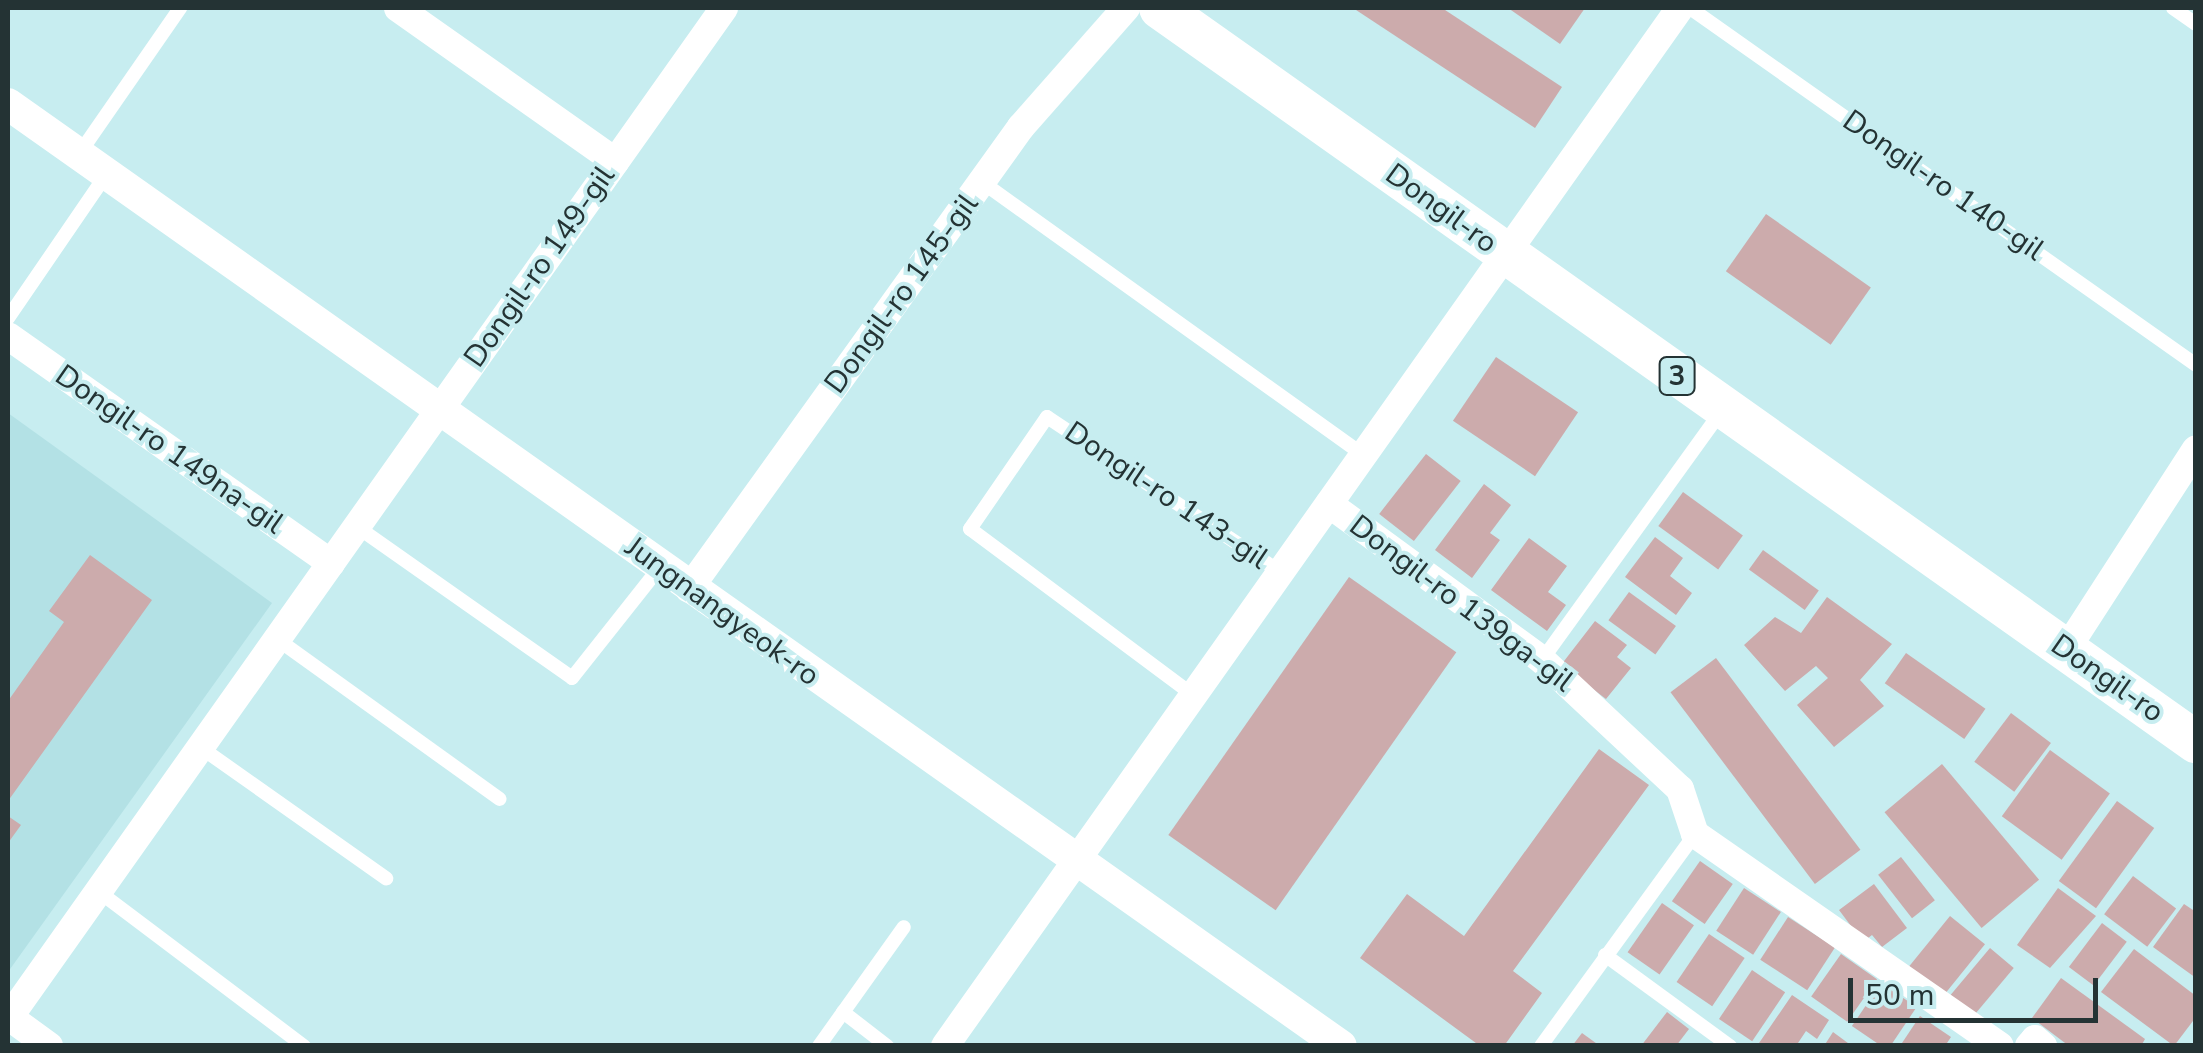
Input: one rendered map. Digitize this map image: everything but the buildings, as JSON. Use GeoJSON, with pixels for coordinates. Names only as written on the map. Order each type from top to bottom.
{"type":"FeatureCollection","features":[{"type":"Feature","properties":{"kind":"main road","name":"Dongil-ro"},"geometry":{"type":"LineString","coordinates":[[1160,8],[2196,742]]}},
{"type":"Feature","properties":{"kind":"street","name":"Dongil-ro 149-gil"},"geometry":{"type":"LineString","coordinates":[[8,1017],[724,8]]}},
{"type":"Feature","properties":{"kind":"street","name":"Dongil-ro 145-gil"},"geometry":{"type":"LineString","coordinates":[[689,589],[1021,127],[1126,8]]}},
{"type":"Feature","properties":{"kind":"street","name":"Dongil-ro 143-gil"},"geometry":{"type":"LineString","coordinates":[[945,1046],[1680,8]]}},
{"type":"Feature","properties":{"kind":"street"},"geometry":{"type":"LineString","coordinates":[[416,13],[615,161]]}},
{"type":"Feature","properties":{"kind":"street","name":"Jungnangyeok-ro"},"geometry":{"type":"LineString","coordinates":[[8,104],[1075,862],[1341,1046]]}},
{"type":"Feature","properties":{"kind":"street","name":"Dongil-ro 149na-gil"},"geometry":{"type":"LineString","coordinates":[[8,336],[331,563]]}},
{"type":"Feature","properties":{"kind":"street"},"geometry":{"type":"LineString","coordinates":[[2066,650],[2196,449]]}},
{"type":"Feature","properties":{"kind":"street","name":"Dongil-ro 139ga-gil"},"geometry":{"type":"LineString","coordinates":[[1328,504],[1542,660],[1680,788],[1695,834]]}},
{"type":"Feature","properties":{"kind":"street"},"geometry":{"type":"LineString","coordinates":[[1695,834],[2000,1046]]}},
{"type":"Feature","properties":{"kind":"street"},"geometry":{"type":"LineString","coordinates":[[8,1017],[49,1046]]}},
{"type":"Feature","properties":{"kind":"street"},"geometry":{"type":"LineString","coordinates":[[2028,1046],[2035,1039],[2042,1046]]}},
{"type":"Feature","properties":{"kind":"lane"},"geometry":{"type":"LineString","coordinates":[[78,155],[175,13],[156,8]]}},
{"type":"Feature","properties":{"kind":"lane","name":"Dongil-ro 140-gil"},"geometry":{"type":"LineString","coordinates":[[1690,8],[2196,366]]}},
{"type":"Feature","properties":{"kind":"lane"},"geometry":{"type":"LineString","coordinates":[[2173,8],[2196,24]]}},
{"type":"Feature","properties":{"kind":"lane"},"geometry":{"type":"LineString","coordinates":[[8,318],[106,175]]}},
{"type":"Feature","properties":{"kind":"lane"},"geometry":{"type":"LineString","coordinates":[[982,182],[1364,455]]}},
{"type":"Feature","properties":{"kind":"lane"},"geometry":{"type":"LineString","coordinates":[[1542,660],[1724,408]]}},
{"type":"Feature","properties":{"kind":"lane","name":"Dongil-ro 143-gil"},"geometry":{"type":"LineString","coordinates":[[1193,695],[970,529],[1047,417],[1280,572]]}},
{"type":"Feature","properties":{"kind":"lane"},"geometry":{"type":"LineString","coordinates":[[356,526],[572,678],[660,567]]}},
{"type":"Feature","properties":{"kind":"lane"},"geometry":{"type":"LineString","coordinates":[[277,639],[500,799]]}},
{"type":"Feature","properties":{"kind":"lane"},"geometry":{"type":"LineString","coordinates":[[200,747],[386,878]]}},
{"type":"Feature","properties":{"kind":"lane"},"geometry":{"type":"LineString","coordinates":[[1542,1046],[1695,834]]}},
{"type":"Feature","properties":{"kind":"lane"},"geometry":{"type":"LineString","coordinates":[[98,891],[304,1046]]}},
{"type":"Feature","properties":{"kind":"lane"},"geometry":{"type":"LineString","coordinates":[[819,1046],[904,927]]}},
{"type":"Feature","properties":{"kind":"lane"},"geometry":{"type":"LineString","coordinates":[[1605,955],[1730,1046]]}},
{"type":"Feature","properties":{"kind":"lane"},"geometry":{"type":"LineString","coordinates":[[843,1012],[887,1046]]}},
{"type":"Feature","properties":{"kind":"shaded area"},"geometry":{"type":"Polygon","coordinates":[[[8,413],[272,603],[8,972],[8,413]]]}}]}
